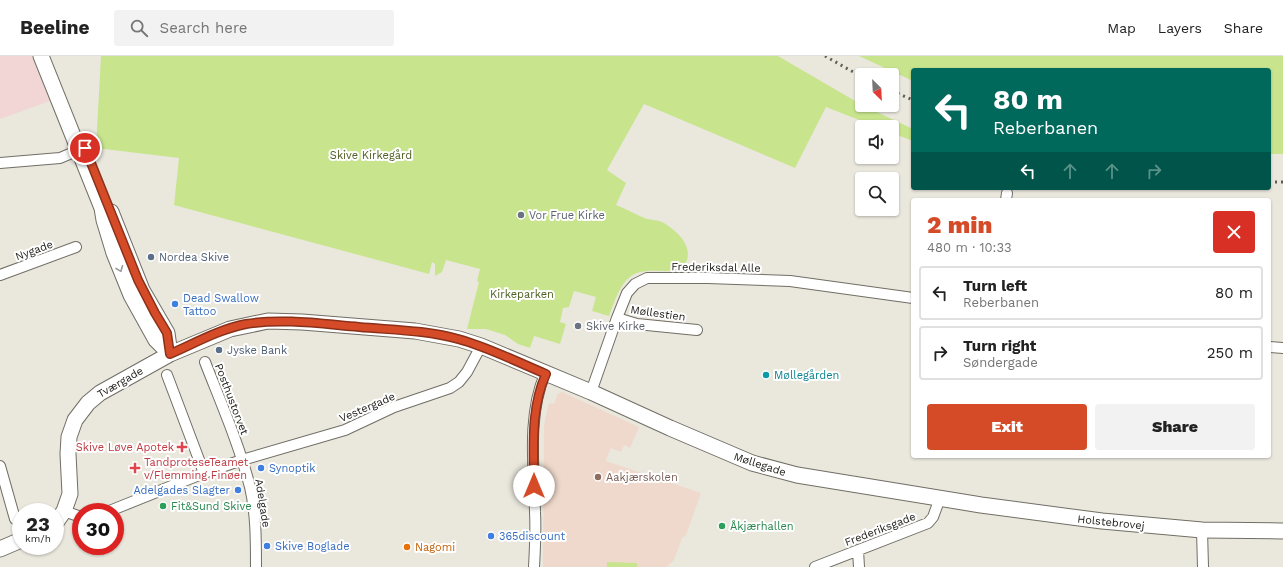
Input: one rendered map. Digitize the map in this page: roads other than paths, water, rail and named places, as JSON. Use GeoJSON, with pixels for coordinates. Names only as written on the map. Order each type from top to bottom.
{"type":"FeatureCollection","features":[{"type":"Feature","properties":{"kind":"street"},"geometry":{"type":"LineString","coordinates":[[41,56],[102,208],[114,253],[131,295],[156,340],[170,354]]}},
{"type":"Feature","properties":{"kind":"street"},"geometry":{"type":"LineString","coordinates":[[52,56],[84,147],[134,270],[152,307],[167,333],[170,354]]}},
{"type":"Feature","properties":{"kind":"street"},"geometry":{"type":"LineString","coordinates":[[0,162],[60,158],[79,150]]}},
{"type":"Feature","properties":{"kind":"street","name":"Nygade"},"geometry":{"type":"LineString","coordinates":[[0,275],[76,247]]}},
{"type":"Feature","properties":{"kind":"street","name":"Frederiksdal Alle"},"geometry":{"type":"LineString","coordinates":[[591,392],[617,318],[629,291],[635,284],[647,278],[708,278],[790,281],[911,298]]}},
{"type":"Feature","properties":{"kind":"street","name":"Møllestien"},"geometry":{"type":"LineString","coordinates":[[617,318],[637,324],[696,330]]}},
{"type":"Feature","properties":{"kind":"street","name":"Tværgade"},"geometry":{"type":"LineString","coordinates":[[64,511],[69,498],[70,489],[68,437],[79,413],[88,403],[100,393],[170,354],[230,329],[246,324],[268,322],[302,322],[415,331],[444,336],[481,346]]}},
{"type":"Feature","properties":{"kind":"street","name":"Møllegade"},"geometry":{"type":"LineString","coordinates":[[481,346],[591,392],[752,463],[797,475],[940,498]]}},
{"type":"Feature","properties":{"kind":"street","name":"Vestergade"},"geometry":{"type":"LineString","coordinates":[[124,505],[204,473],[242,460],[344,430],[394,408],[450,388],[459,382],[467,372],[481,346]]}},
{"type":"Feature","properties":{"kind":"street"},"geometry":{"type":"LineString","coordinates":[[1271,347],[1283,348]]}},
{"type":"Feature","properties":{"kind":"street","name":"Posthustorvet"},"geometry":{"type":"LineString","coordinates":[[205,362],[237,445]]}},
{"type":"Feature","properties":{"kind":"street"},"geometry":{"type":"LineString","coordinates":[[534,567],[534,423],[539,389],[546,374]]}},
{"type":"Feature","properties":{"kind":"street"},"geometry":{"type":"LineString","coordinates":[[167,375],[204,473]]}},
{"type":"Feature","properties":{"kind":"street","name":"Adelgade"},"geometry":{"type":"LineString","coordinates":[[237,445],[250,488],[254,512],[256,533],[256,567]]}},
{"type":"Feature","properties":{"kind":"street"},"geometry":{"type":"LineString","coordinates":[[0,466],[12,508]]}},
{"type":"Feature","properties":{"kind":"street","name":"Holstebrovej"},"geometry":{"type":"LineString","coordinates":[[940,498],[1102,521],[1202,530],[1283,531]]}},
{"type":"Feature","properties":{"kind":"street","name":"Frederiksgade"},"geometry":{"type":"LineString","coordinates":[[815,567],[928,523],[933,517],[940,498]]}},
{"type":"Feature","properties":{"kind":"street"},"geometry":{"type":"LineString","coordinates":[[64,511],[72,513]]}},
{"type":"Feature","properties":{"kind":"street"},"geometry":{"type":"LineString","coordinates":[[1202,530],[1203,567]]}},
{"type":"Feature","properties":{"kind":"street"},"geometry":{"type":"LineString","coordinates":[[0,549],[12,544]]}},
{"type":"Feature","properties":{"kind":"street"},"geometry":{"type":"LineString","coordinates":[[858,550],[859,567]]}},
{"type":"Feature","properties":{"kind":"railway"},"geometry":{"type":"LineString","coordinates":[[825,56],[855,73]]}},
{"type":"Feature","properties":{"kind":"railway"},"geometry":{"type":"LineString","coordinates":[[899,94],[911,99]]}},
{"type":"Feature","properties":{"kind":"railway"},"geometry":{"type":"LineString","coordinates":[[1271,182],[1283,182]]}},
{"type":"Feature","properties":{"kind":"place","name":"Vor Frue Kirke"},"geometry":{"type":"Point","coordinates":[521,215]}},
{"type":"Feature","properties":{"kind":"place","name":"Nordea Skive"},"geometry":{"type":"Point","coordinates":[151,257]}},
{"type":"Feature","properties":{"kind":"place","name":"Dead Swallow Tattoo"},"geometry":{"type":"Point","coordinates":[175,304]}},
{"type":"Feature","properties":{"kind":"place","name":"Skive Kirke"},"geometry":{"type":"Point","coordinates":[578,326]}},
{"type":"Feature","properties":{"kind":"place","name":"Jyske Bank"},"geometry":{"type":"Point","coordinates":[219,350]}},
{"type":"Feature","properties":{"kind":"place","name":"Møllegården"},"geometry":{"type":"Point","coordinates":[766,375]}},
{"type":"Feature","properties":{"kind":"place","name":"Skive Løve Apotek"},"geometry":{"type":"Point","coordinates":[182,447]}},
{"type":"Feature","properties":{"kind":"place","name":"TandproteseTeamet v/Flemming Finøen"},"geometry":{"type":"Point","coordinates":[135,468]}},
{"type":"Feature","properties":{"kind":"place","name":"Synoptik"},"geometry":{"type":"Point","coordinates":[261,468]}},
{"type":"Feature","properties":{"kind":"place","name":"Aakjærskolen"},"geometry":{"type":"Point","coordinates":[598,477]}},
{"type":"Feature","properties":{"kind":"place","name":"Adelgades Slagter"},"geometry":{"type":"Point","coordinates":[238,490]}},
{"type":"Feature","properties":{"kind":"place","name":"Fit&Sund Skive"},"geometry":{"type":"Point","coordinates":[163,506]}},
{"type":"Feature","properties":{"kind":"place","name":"Åkjærhallen"},"geometry":{"type":"Point","coordinates":[722,526]}},
{"type":"Feature","properties":{"kind":"place","name":"365discount"},"geometry":{"type":"Point","coordinates":[491,536]}},
{"type":"Feature","properties":{"kind":"place","name":"Skive Boglade"},"geometry":{"type":"Point","coordinates":[267,546]}},
{"type":"Feature","properties":{"kind":"place","name":"Nagomi"},"geometry":{"type":"Point","coordinates":[407,547]}},
{"type":"Feature","properties":{"kind":"park label","name":"Skive Kirkegård"},"geometry":{"type":"Point","coordinates":[371,155]}},
{"type":"Feature","properties":{"kind":"park label","name":"Kirkeparken"},"geometry":{"type":"Point","coordinates":[522,294]}}]}
